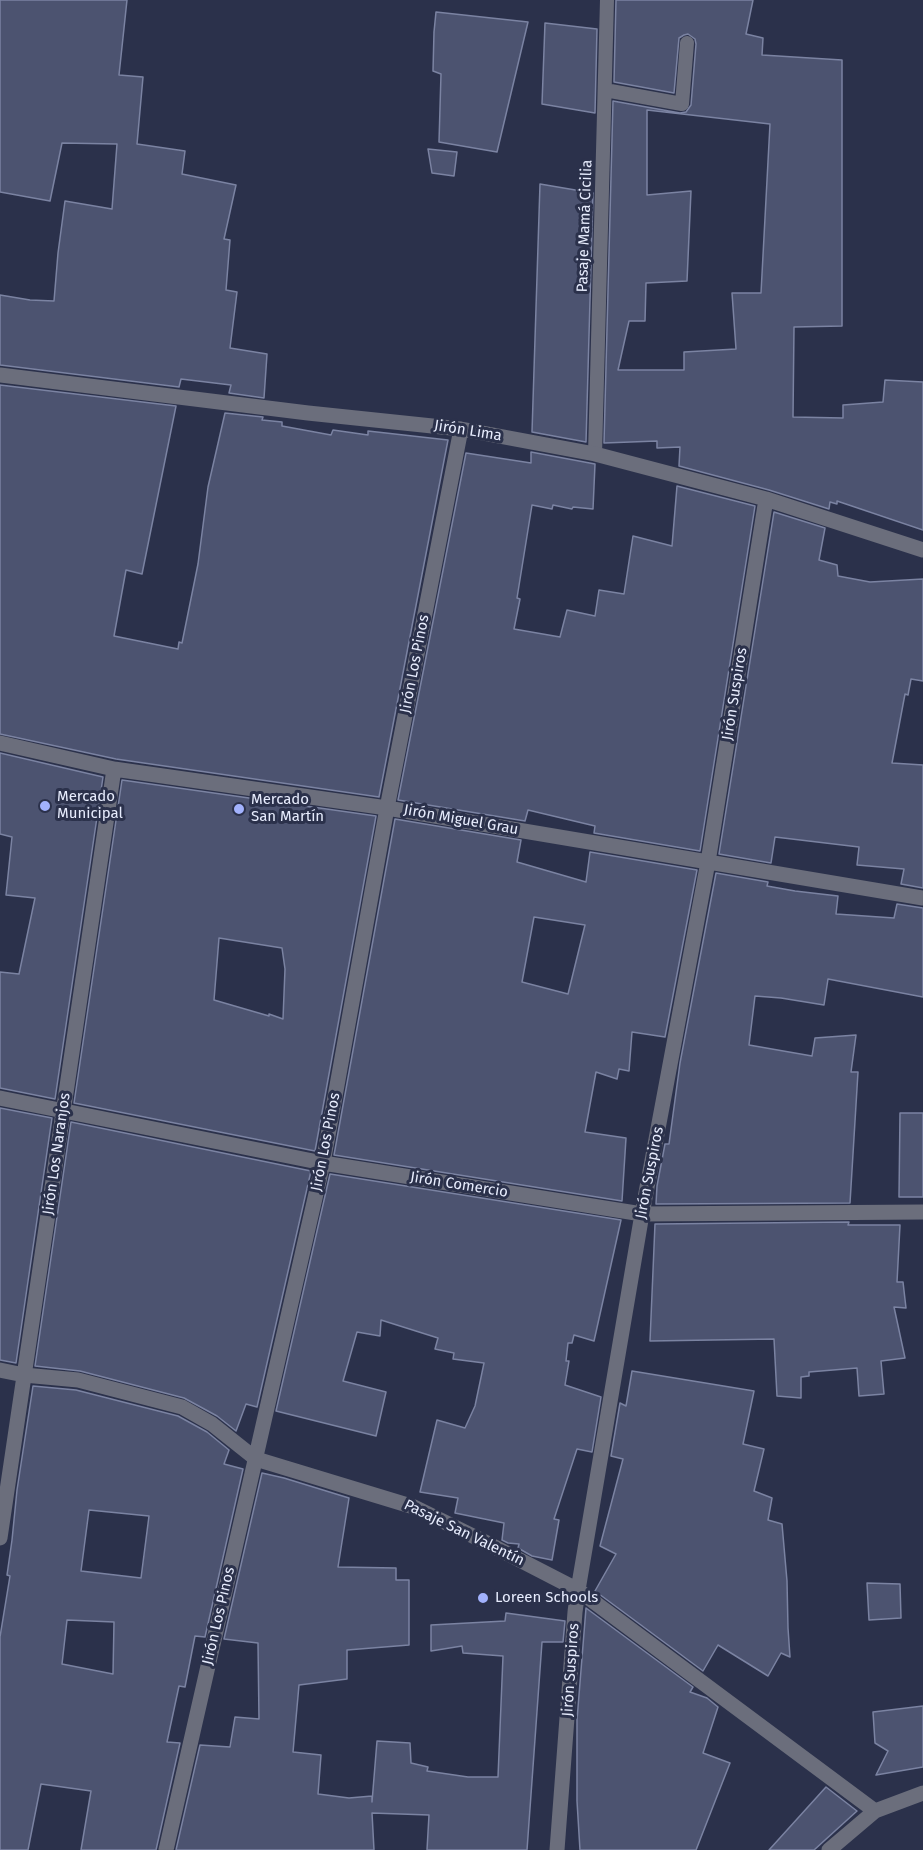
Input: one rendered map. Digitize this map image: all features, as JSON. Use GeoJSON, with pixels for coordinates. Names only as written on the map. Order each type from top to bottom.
{"type":"FeatureCollection","features":[{"type":"Feature","properties":{"kind":"street","name":"Jirón Lima"},"geometry":{"type":"LineString","coordinates":[[0,375],[308,413],[461,429],[595,454],[766,499],[923,550]]}},
{"type":"Feature","properties":{"kind":"street","name":"Jirón Los Pinos"},"geometry":{"type":"LineString","coordinates":[[166,1850],[323,1163],[387,808],[461,429]]}},
{"type":"Feature","properties":{"kind":"street","name":"Jirón Suspiros"},"geometry":{"type":"LineString","coordinates":[[557,1850],[578,1590],[642,1214],[708,862],[766,499]]}},
{"type":"Feature","properties":{"kind":"street","name":"Jirón Miguel Grau"},"geometry":{"type":"LineString","coordinates":[[0,743],[114,769],[387,808],[923,898]]}},
{"type":"Feature","properties":{"kind":"street","name":"Jirón Los Naranjos"},"geometry":{"type":"LineString","coordinates":[[0,1538],[114,769]]}},
{"type":"Feature","properties":{"kind":"street","name":"Jirón Comercio"},"geometry":{"type":"LineString","coordinates":[[0,1098],[323,1163],[642,1214],[923,1212]]}},
{"type":"Feature","properties":{"kind":"street","name":"Pasaje San Valentín"},"geometry":{"type":"LineString","coordinates":[[0,1370],[24,1375],[78,1380],[182,1407],[212,1425],[256,1459],[414,1507],[578,1590],[875,1811]]}},
{"type":"Feature","properties":{"kind":"street"},"geometry":{"type":"LineString","coordinates":[[829,1850],[875,1811],[923,1793]]}},
{"type":"Feature","properties":{"kind":"lane","name":"Pasaje Mamá Cicilia"},"geometry":{"type":"LineString","coordinates":[[595,454],[607,0]]}},
{"type":"Feature","properties":{"kind":"lane"},"geometry":{"type":"LineString","coordinates":[[605,90],[682,104],[687,43]]}},
{"type":"Feature","properties":{"kind":"building"},"geometry":{"type":"Polygon","coordinates":[[[0,0],[127,0],[119,75],[143,77],[137,144],[185,151],[182,174],[236,185],[224,239],[230,240],[226,290],[237,292],[230,348],[267,354],[264,398],[229,393],[231,385],[181,379],[179,387],[0,365],[0,295],[54,301],[65,201],[112,209],[117,144],[62,143],[50,201],[0,192],[0,0]]]}},
{"type":"Feature","properties":{"kind":"building"},"geometry":{"type":"Polygon","coordinates":[[[616,0],[753,0],[746,34],[763,38],[762,55],[842,60],[842,326],[794,327],[793,417],[843,418],[843,405],[883,402],[885,380],[923,382],[923,530],[837,501],[837,504],[830,502],[829,509],[679,466],[680,447],[657,448],[657,441],[604,443],[613,101],[680,113],[686,112],[691,105],[695,39],[688,34],[679,38],[674,93],[614,82],[616,0]],[[647,110],[647,195],[691,191],[687,281],[646,283],[645,321],[629,321],[618,370],[684,370],[684,352],[736,349],[732,293],[761,293],[770,124],[647,110]]]}},
{"type":"Feature","properties":{"kind":"building"},"geometry":{"type":"Polygon","coordinates":[[[436,12],[528,22],[497,152],[439,142],[441,74],[433,71],[436,12]]]}},
{"type":"Feature","properties":{"kind":"building"},"geometry":{"type":"Polygon","coordinates":[[[545,23],[597,29],[595,113],[542,104],[545,23]]]}},
{"type":"Feature","properties":{"kind":"building"},"geometry":{"type":"Polygon","coordinates":[[[428,149],[457,152],[454,176],[432,173],[428,149]]]}},
{"type":"Feature","properties":{"kind":"building"},"geometry":{"type":"Polygon","coordinates":[[[540,184],[593,193],[586,442],[532,432],[540,184]]]}},
{"type":"Feature","properties":{"kind":"building"},"geometry":{"type":"Polygon","coordinates":[[[0,385],[176,406],[142,574],[126,570],[114,636],[178,649],[179,642],[182,643],[198,564],[208,487],[225,413],[263,417],[262,420],[282,422],[282,426],[331,435],[333,430],[368,435],[368,431],[448,440],[379,797],[116,759],[0,734],[0,385]]]}},
{"type":"Feature","properties":{"kind":"building"},"geometry":{"type":"Polygon","coordinates":[[[531,452],[595,464],[593,509],[573,507],[572,509],[553,505],[552,509],[532,505],[514,629],[560,637],[567,610],[595,616],[599,590],[624,594],[633,536],[672,546],[677,486],[755,506],[700,851],[594,833],[595,826],[528,810],[525,821],[398,800],[466,453],[531,463],[531,452]]]}},
{"type":"Feature","properties":{"kind":"building"},"geometry":{"type":"Polygon","coordinates":[[[774,512],[825,528],[819,560],[837,565],[838,576],[870,582],[923,579],[923,681],[911,679],[908,695],[905,694],[892,763],[923,765],[923,888],[901,884],[904,869],[857,865],[859,847],[775,837],[771,863],[719,854],[774,512]]]}},
{"type":"Feature","properties":{"kind":"building"},"geometry":{"type":"Polygon","coordinates":[[[0,753],[103,777],[55,1099],[0,1088],[0,972],[19,974],[35,898],[6,895],[12,837],[0,834],[0,753]]]}},
{"type":"Feature","properties":{"kind":"building"},"geometry":{"type":"Polygon","coordinates":[[[122,780],[376,816],[315,1151],[74,1103],[122,780]],[[219,938],[214,1000],[283,1019],[285,969],[282,948],[219,938]]]}},
{"type":"Feature","properties":{"kind":"building"},"geometry":{"type":"Polygon","coordinates":[[[395,819],[521,840],[517,862],[586,882],[590,852],[697,870],[665,1037],[632,1032],[629,1071],[619,1069],[617,1079],[596,1072],[585,1132],[626,1138],[622,1201],[334,1155],[395,819]],[[534,917],[522,982],[568,994],[585,925],[534,917]]]}},
{"type":"Feature","properties":{"kind":"building"},"geometry":{"type":"Polygon","coordinates":[[[716,873],[768,882],[767,886],[838,896],[836,914],[894,918],[897,904],[923,908],[923,997],[828,979],[824,1005],[755,996],[749,1045],[812,1056],[815,1038],[856,1035],[851,1072],[858,1072],[850,1203],[656,1204],[657,1186],[665,1144],[669,1144],[680,1063],[716,873]]]}},
{"type":"Feature","properties":{"kind":"building"},"geometry":{"type":"Polygon","coordinates":[[[0,1108],[52,1118],[16,1363],[0,1360],[0,1108]]]}},
{"type":"Feature","properties":{"kind":"building"},"geometry":{"type":"Polygon","coordinates":[[[900,1113],[923,1113],[923,1197],[899,1197],[900,1113]]]}},
{"type":"Feature","properties":{"kind":"building"},"geometry":{"type":"Polygon","coordinates":[[[71,1122],[311,1171],[257,1407],[246,1404],[236,1431],[217,1416],[184,1398],[80,1371],[35,1366],[71,1122]]]}},
{"type":"Feature","properties":{"kind":"building"},"geometry":{"type":"Polygon","coordinates":[[[330,1174],[621,1220],[594,1341],[574,1335],[572,1343],[568,1343],[566,1361],[569,1361],[565,1385],[601,1397],[592,1452],[577,1449],[554,1519],[559,1520],[552,1560],[532,1556],[518,1548],[519,1544],[502,1540],[504,1523],[455,1513],[458,1498],[420,1492],[437,1420],[465,1428],[475,1406],[484,1363],[453,1359],[454,1353],[435,1349],[438,1338],[381,1320],[380,1336],[357,1332],[343,1381],[386,1392],[376,1436],[276,1411],[330,1174]]]}},
{"type":"Feature","properties":{"kind":"building"},"geometry":{"type":"Polygon","coordinates":[[[849,1222],[848,1225],[900,1225],[897,1282],[903,1282],[906,1308],[894,1307],[905,1358],[881,1361],[884,1394],[859,1396],[857,1368],[809,1372],[809,1376],[801,1377],[801,1398],[777,1396],[774,1339],[650,1341],[655,1224],[849,1222]]]}},
{"type":"Feature","properties":{"kind":"building"},"geometry":{"type":"Polygon","coordinates":[[[632,1371],[754,1391],[743,1444],[764,1449],[754,1491],[772,1498],[768,1520],[782,1524],[787,1581],[790,1657],[781,1653],[768,1676],[718,1645],[703,1671],[595,1591],[616,1554],[600,1546],[623,1459],[611,1456],[620,1403],[626,1406],[632,1371]]]}},
{"type":"Feature","properties":{"kind":"building"},"geometry":{"type":"Polygon","coordinates":[[[33,1386],[76,1390],[178,1416],[207,1432],[229,1450],[224,1464],[243,1469],[205,1637],[195,1636],[185,1687],[179,1686],[167,1742],[180,1743],[156,1850],[81,1850],[91,1791],[41,1784],[28,1850],[0,1850],[0,1637],[10,1576],[7,1575],[33,1386]],[[89,1510],[81,1571],[141,1578],[149,1516],[89,1510]],[[67,1620],[62,1664],[113,1674],[114,1622],[67,1620]]]}},
{"type":"Feature","properties":{"kind":"building"},"geometry":{"type":"Polygon","coordinates":[[[262,1473],[349,1498],[338,1567],[396,1568],[396,1580],[409,1580],[409,1645],[347,1650],[347,1679],[299,1685],[293,1752],[321,1755],[318,1794],[349,1798],[372,1796],[372,1802],[377,1741],[410,1743],[411,1763],[428,1767],[427,1771],[468,1777],[498,1777],[503,1656],[463,1653],[462,1646],[431,1651],[431,1625],[505,1621],[506,1613],[565,1621],[563,1642],[542,1642],[527,1850],[427,1850],[429,1815],[372,1813],[374,1850],[176,1850],[200,1745],[230,1747],[235,1717],[259,1719],[258,1643],[224,1639],[262,1473]]]}},
{"type":"Feature","properties":{"kind":"building"},"geometry":{"type":"Polygon","coordinates":[[[867,1583],[900,1584],[901,1618],[869,1620],[867,1583]]]}},
{"type":"Feature","properties":{"kind":"building"},"geometry":{"type":"Polygon","coordinates":[[[586,1608],[693,1687],[690,1692],[707,1698],[718,1707],[703,1753],[730,1763],[696,1850],[580,1850],[577,1801],[577,1720],[586,1608]]]}},
{"type":"Feature","properties":{"kind":"building"},"geometry":{"type":"Polygon","coordinates":[[[923,1706],[923,1767],[876,1775],[888,1751],[875,1743],[873,1712],[923,1706]]]}},
{"type":"Feature","properties":{"kind":"building"},"geometry":{"type":"Polygon","coordinates":[[[826,1787],[857,1811],[814,1850],[769,1850],[826,1787]]]}},
{"type":"Feature","properties":{"kind":"place","name":"Mercado Municipal"},"geometry":{"type":"Point","coordinates":[45,806]}},
{"type":"Feature","properties":{"kind":"place","name":"Mercado San Martín"},"geometry":{"type":"Point","coordinates":[239,809]}},
{"type":"Feature","properties":{"kind":"place","name":"Loreen Schools"},"geometry":{"type":"Point","coordinates":[483,1598]}}]}
